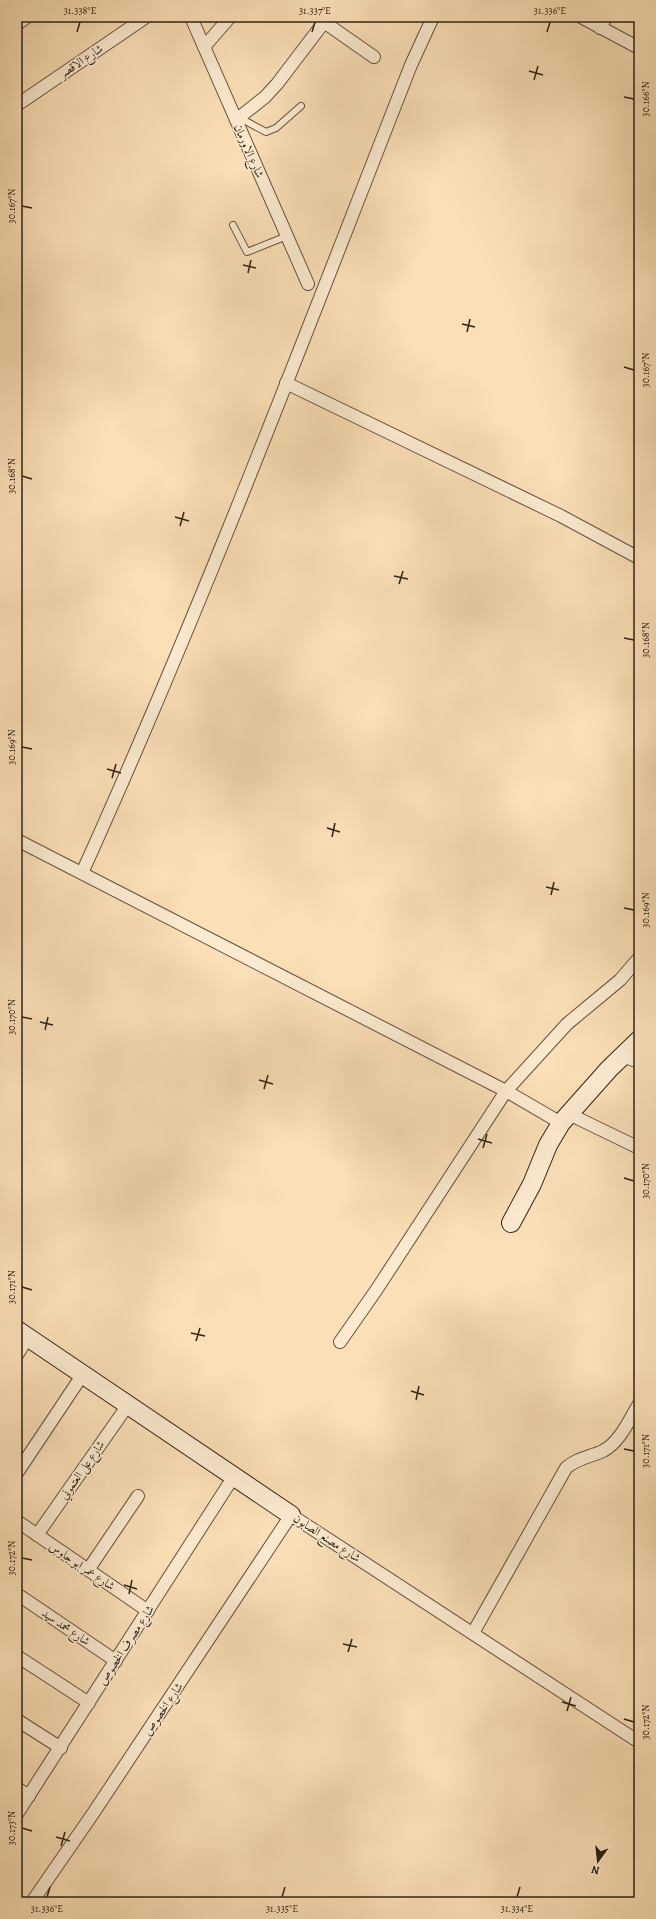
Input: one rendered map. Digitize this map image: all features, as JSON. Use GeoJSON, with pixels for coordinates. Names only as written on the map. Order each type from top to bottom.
{"type":"FeatureCollection","features":[{"type":"Feature","properties":{"kind":"street"},"geometry":{"type":"LineString","coordinates":[[17,24],[27,17]]}},
{"type":"Feature","properties":{"kind":"street","name":"شارع الاقصر"},"geometry":{"type":"LineString","coordinates":[[17,105],[146,17]]}},
{"type":"Feature","properties":{"kind":"street","name":"شارع الاورمان"},"geometry":{"type":"LineString","coordinates":[[191,17],[237,118],[308,284]]}},
{"type":"Feature","properties":{"kind":"street"},"geometry":{"type":"LineString","coordinates":[[204,47],[230,17]]}},
{"type":"Feature","properties":{"kind":"street"},"geometry":{"type":"LineString","coordinates":[[82,873],[131,765],[286,383],[408,72],[433,17]]}},
{"type":"Feature","properties":{"kind":"street"},"geometry":{"type":"LineString","coordinates":[[581,17],[639,48]]}},
{"type":"Feature","properties":{"kind":"street"},"geometry":{"type":"LineString","coordinates":[[600,28],[606,17]]}},
{"type":"Feature","properties":{"kind":"street"},"geometry":{"type":"LineString","coordinates":[[237,118],[265,97],[277,84],[326,19],[374,57]]}},
{"type":"Feature","properties":{"kind":"street"},"geometry":{"type":"LineString","coordinates":[[286,383],[554,512],[639,558]]}},
{"type":"Feature","properties":{"kind":"street"},"geometry":{"type":"LineString","coordinates":[[17,840],[510,1093],[542,1111],[565,1118],[639,1148]]}},
{"type":"Feature","properties":{"kind":"street"},"geometry":{"type":"LineString","coordinates":[[340,1342],[510,1093],[567,1024],[620,980],[639,958]]}},
{"type":"Feature","properties":{"kind":"street"},"geometry":{"type":"LineString","coordinates":[[511,1223],[532,1184],[548,1145],[565,1118],[622,1056],[639,1040]]}},
{"type":"Feature","properties":{"kind":"street"},"geometry":{"type":"LineString","coordinates":[[622,1056],[639,1062]]}},
{"type":"Feature","properties":{"kind":"street"},"geometry":{"type":"LineString","coordinates":[[17,1355],[23,1334]]}},
{"type":"Feature","properties":{"kind":"street","name":"شارع مصنع الصابون"},"geometry":{"type":"LineString","coordinates":[[23,1334],[288,1512],[639,1742]]}},
{"type":"Feature","properties":{"kind":"street"},"geometry":{"type":"LineString","coordinates":[[17,1473],[83,1374]]}},
{"type":"Feature","properties":{"kind":"street"},"geometry":{"type":"LineString","coordinates":[[473,1633],[566,1468],[573,1462],[603,1451],[611,1445],[619,1437],[639,1404]]}},
{"type":"Feature","properties":{"kind":"street","name":"شارع على العتموني"},"geometry":{"type":"LineString","coordinates":[[36,1534],[128,1405]]}},
{"type":"Feature","properties":{"kind":"street","name":"شارع مصرف الخصوص"},"geometry":{"type":"LineString","coordinates":[[17,1814],[148,1611],[240,1480]]}},
{"type":"Feature","properties":{"kind":"street"},"geometry":{"type":"LineString","coordinates":[[88,1570],[138,1496]]}},
{"type":"Feature","properties":{"kind":"street","name":"شارع الخصوص"},"geometry":{"type":"LineString","coordinates":[[32,1902],[94,1812],[288,1512]]}},
{"type":"Feature","properties":{"kind":"street","name":"شارع عمر ابو جاوس"},"geometry":{"type":"LineString","coordinates":[[17,1521],[148,1611]]}},
{"type":"Feature","properties":{"kind":"street","name":"شارع محمد سيد"},"geometry":{"type":"LineString","coordinates":[[17,1594],[116,1661]]}},
{"type":"Feature","properties":{"kind":"street"},"geometry":{"type":"LineString","coordinates":[[17,1656],[89,1703]]}},
{"type":"Feature","properties":{"kind":"street"},"geometry":{"type":"LineString","coordinates":[[17,1720],[61,1748]]}},
{"type":"Feature","properties":{"kind":"street"},"geometry":{"type":"LineString","coordinates":[[17,1788],[29,1796]]}},
{"type":"Feature","properties":{"kind":"lane"},"geometry":{"type":"LineString","coordinates":[[237,118],[266,132],[276,128],[302,106]]}},
{"type":"Feature","properties":{"kind":"lane"},"geometry":{"type":"LineString","coordinates":[[233,225],[247,252],[287,236]]}}]}
